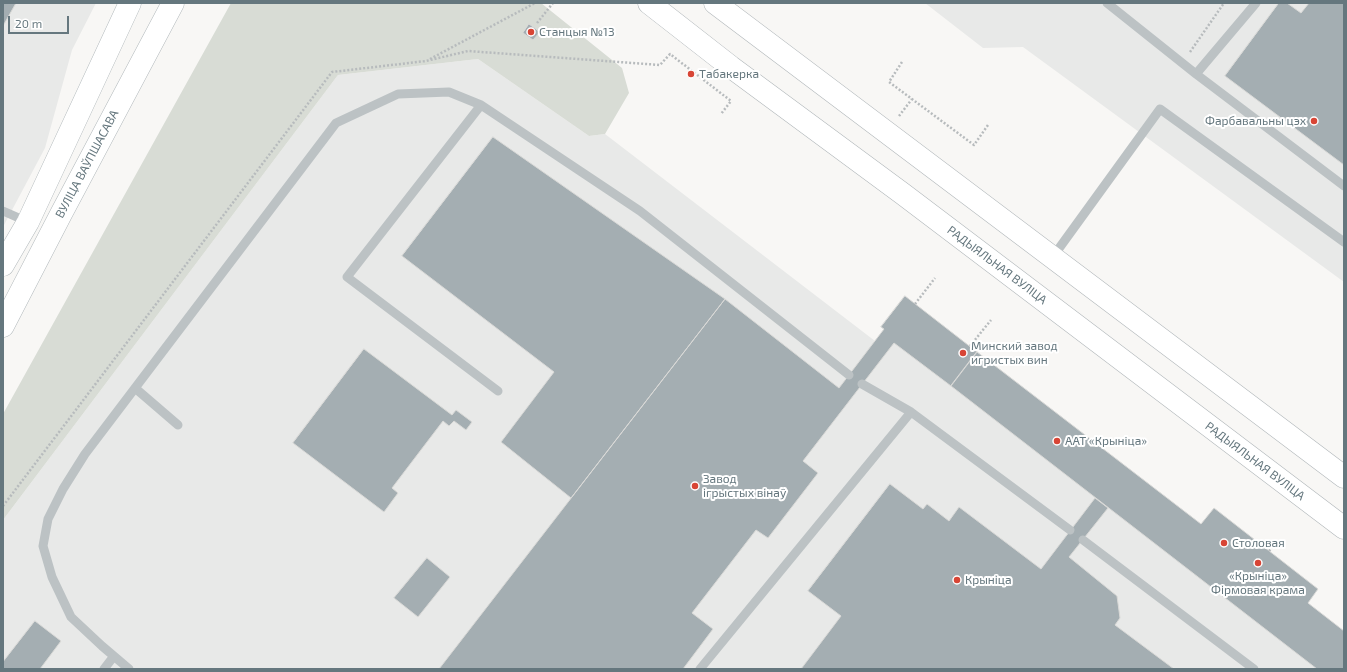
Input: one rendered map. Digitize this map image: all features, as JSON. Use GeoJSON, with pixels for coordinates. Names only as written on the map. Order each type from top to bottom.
{"type":"FeatureCollection","features":[{"type":"Feature","properties":{"kind":"main road"},"geometry":{"type":"LineString","coordinates":[[3,265],[28,222],[130,3]]}},
{"type":"Feature","properties":{"kind":"main road","name":"ВУЛІЦА ВАЎПШАСАВА"},"geometry":{"type":"LineString","coordinates":[[3,326],[173,3]]}},
{"type":"Feature","properties":{"kind":"main road","name":"РАДЫЯЛЬНАЯ ВУЛІЦА"},"geometry":{"type":"LineString","coordinates":[[649,3],[731,67],[903,194],[1344,528]]}},
{"type":"Feature","properties":{"kind":"main road"},"geometry":{"type":"LineString","coordinates":[[715,3],[1344,477]]}},
{"type":"Feature","properties":{"kind":"lane"},"geometry":{"type":"LineString","coordinates":[[1107,3],[1196,74],[1344,186]]}},
{"type":"Feature","properties":{"kind":"lane"},"geometry":{"type":"LineString","coordinates":[[1196,74],[1256,3]]}},
{"type":"Feature","properties":{"kind":"lane"},"geometry":{"type":"LineString","coordinates":[[129,669],[71,617],[52,577],[43,546],[48,519],[63,489],[85,454],[336,123],[398,94],[449,92],[480,105],[640,211],[849,375]]}},
{"type":"Feature","properties":{"kind":"lane"},"geometry":{"type":"LineString","coordinates":[[480,105],[347,278],[498,392]]}},
{"type":"Feature","properties":{"kind":"lane"},"geometry":{"type":"LineString","coordinates":[[1052,258],[1160,108],[1344,242]]}},
{"type":"Feature","properties":{"kind":"lane"},"geometry":{"type":"LineString","coordinates":[[3,211],[28,222]]}},
{"type":"Feature","properties":{"kind":"lane"},"geometry":{"type":"LineString","coordinates":[[862,384],[911,412],[1070,530]]}},
{"type":"Feature","properties":{"kind":"lane"},"geometry":{"type":"LineString","coordinates":[[135,388],[178,425]]}},
{"type":"Feature","properties":{"kind":"lane"},"geometry":{"type":"LineString","coordinates":[[700,669],[911,412]]}},
{"type":"Feature","properties":{"kind":"lane"},"geometry":{"type":"LineString","coordinates":[[1083,540],[1254,669]]}},
{"type":"Feature","properties":{"kind":"lane"},"geometry":{"type":"LineString","coordinates":[[104,669],[114,656]]}},
{"type":"Feature","properties":{"kind":"path"},"geometry":{"type":"LineString","coordinates":[[426,61],[535,3]]}},
{"type":"Feature","properties":{"kind":"path"},"geometry":{"type":"LineString","coordinates":[[537,23],[553,3]]}},
{"type":"Feature","properties":{"kind":"path"},"geometry":{"type":"LineString","coordinates":[[1182,62],[1224,3]]}},
{"type":"Feature","properties":{"kind":"path"},"geometry":{"type":"LineString","coordinates":[[660,65],[670,54],[731,101],[721,114]]}},
{"type":"Feature","properties":{"kind":"path"},"geometry":{"type":"LineString","coordinates":[[902,62],[889,82],[918,104],[974,145],[988,125]]}},
{"type":"Feature","properties":{"kind":"path"},"geometry":{"type":"LineString","coordinates":[[915,304],[935,278]]}},
{"type":"Feature","properties":{"kind":"path"},"geometry":{"type":"LineString","coordinates":[[970,346],[990,320]]}},
{"type":"Feature","properties":{"kind":"path"},"geometry":{"type":"LineString","coordinates":[[1269,551],[1274,545]]}},
{"type":"Feature","properties":{"kind":"shaded area"},"geometry":{"type":"Polygon","coordinates":[[[3,3],[96,3],[72,50],[45,148],[3,227],[3,3]]]}},
{"type":"Feature","properties":{"kind":"shaded area"},"geometry":{"type":"Polygon","coordinates":[[[231,3],[541,3],[622,68],[629,93],[605,134],[589,136],[478,59],[338,75],[3,520],[3,414],[231,3]]]}},
{"type":"Feature","properties":{"kind":"shaded area"},"geometry":{"type":"Polygon","coordinates":[[[925,3],[1344,3],[1344,282],[1023,47],[983,48],[925,3]]]}},
{"type":"Feature","properties":{"kind":"shaded area","name":"Завод ігрыстых вінаў"},"geometry":{"type":"Polygon","coordinates":[[[478,59],[589,136],[605,134],[875,341],[884,330],[881,327],[905,296],[1201,524],[1214,508],[1318,589],[1308,603],[1344,631],[1344,669],[3,669],[3,520],[338,75],[478,59]]]}},
{"type":"Feature","properties":{"kind":"building"},"geometry":{"type":"Polygon","coordinates":[[[3,3],[16,3],[3,26],[3,3]]]}},
{"type":"Feature","properties":{"kind":"building","name":"Фарбавальны цэх"},"geometry":{"type":"Polygon","coordinates":[[[1279,3],[1287,3],[1301,13],[1309,3],[1344,3],[1344,165],[1225,76],[1279,3]]]}},
{"type":"Feature","properties":{"kind":"building","name":"Станцыя №13"},"geometry":{"type":"Polygon","coordinates":[[[529,24],[540,32],[533,40],[523,33],[529,24]]]}},
{"type":"Feature","properties":{"kind":"building"},"geometry":{"type":"Polygon","coordinates":[[[493,137],[725,299],[571,498],[501,442],[554,372],[402,256],[493,137]]]}},
{"type":"Feature","properties":{"kind":"building","name":"Завод ігрыстых вінаў"},"geometry":{"type":"Polygon","coordinates":[[[905,296],[977,352],[951,386],[894,343],[803,461],[818,473],[768,538],[756,530],[692,613],[713,629],[683,669],[439,669],[725,299],[839,388],[884,329],[881,327],[905,296]]]}},
{"type":"Feature","properties":{"kind":"building"},"geometry":{"type":"Polygon","coordinates":[[[364,349],[452,415],[456,410],[472,422],[466,430],[454,421],[449,426],[443,421],[392,488],[398,493],[384,512],[293,443],[364,349]]]}},
{"type":"Feature","properties":{"kind":"building"},"geometry":{"type":"Polygon","coordinates":[[[977,352],[1201,524],[1214,508],[1318,589],[1308,603],[1344,631],[1344,669],[1317,669],[951,386],[977,352]]]}},
{"type":"Feature","properties":{"kind":"building","name":"Крыніца"},"geometry":{"type":"Polygon","coordinates":[[[890,484],[923,509],[927,504],[949,521],[959,507],[1041,569],[1095,498],[1108,508],[1069,557],[1117,596],[1120,618],[1115,625],[1174,669],[801,669],[841,616],[808,591],[890,484]]]}},
{"type":"Feature","properties":{"kind":"building"},"geometry":{"type":"Polygon","coordinates":[[[427,558],[450,577],[418,617],[394,598],[427,558]]]}},
{"type":"Feature","properties":{"kind":"building"},"geometry":{"type":"Polygon","coordinates":[[[35,621],[61,641],[40,669],[3,669],[3,662],[35,621]]]}},
{"type":"Feature","properties":{"kind":"place","name":"Станцыя №13"},"geometry":{"type":"Point","coordinates":[531,32]}},
{"type":"Feature","properties":{"kind":"place","name":"Табакерка"},"geometry":{"type":"Point","coordinates":[691,74]}},
{"type":"Feature","properties":{"kind":"place","name":"Фарбавальны цэх"},"geometry":{"type":"Point","coordinates":[1314,121]}},
{"type":"Feature","properties":{"kind":"place","name":"Минский завод игристых вин"},"geometry":{"type":"Point","coordinates":[963,353]}},
{"type":"Feature","properties":{"kind":"place","name":"ААТ «Крыніца»"},"geometry":{"type":"Point","coordinates":[1057,441]}},
{"type":"Feature","properties":{"kind":"place","name":"Завод ігрыстых вінаў"},"geometry":{"type":"Point","coordinates":[695,486]}},
{"type":"Feature","properties":{"kind":"place","name":"Столовая"},"geometry":{"type":"Point","coordinates":[1224,543]}},
{"type":"Feature","properties":{"kind":"place","name":"«Крыніца» Фірмовая крама"},"geometry":{"type":"Point","coordinates":[1258,563]}},
{"type":"Feature","properties":{"kind":"place","name":"Крыніца"},"geometry":{"type":"Point","coordinates":[957,580]}}]}
